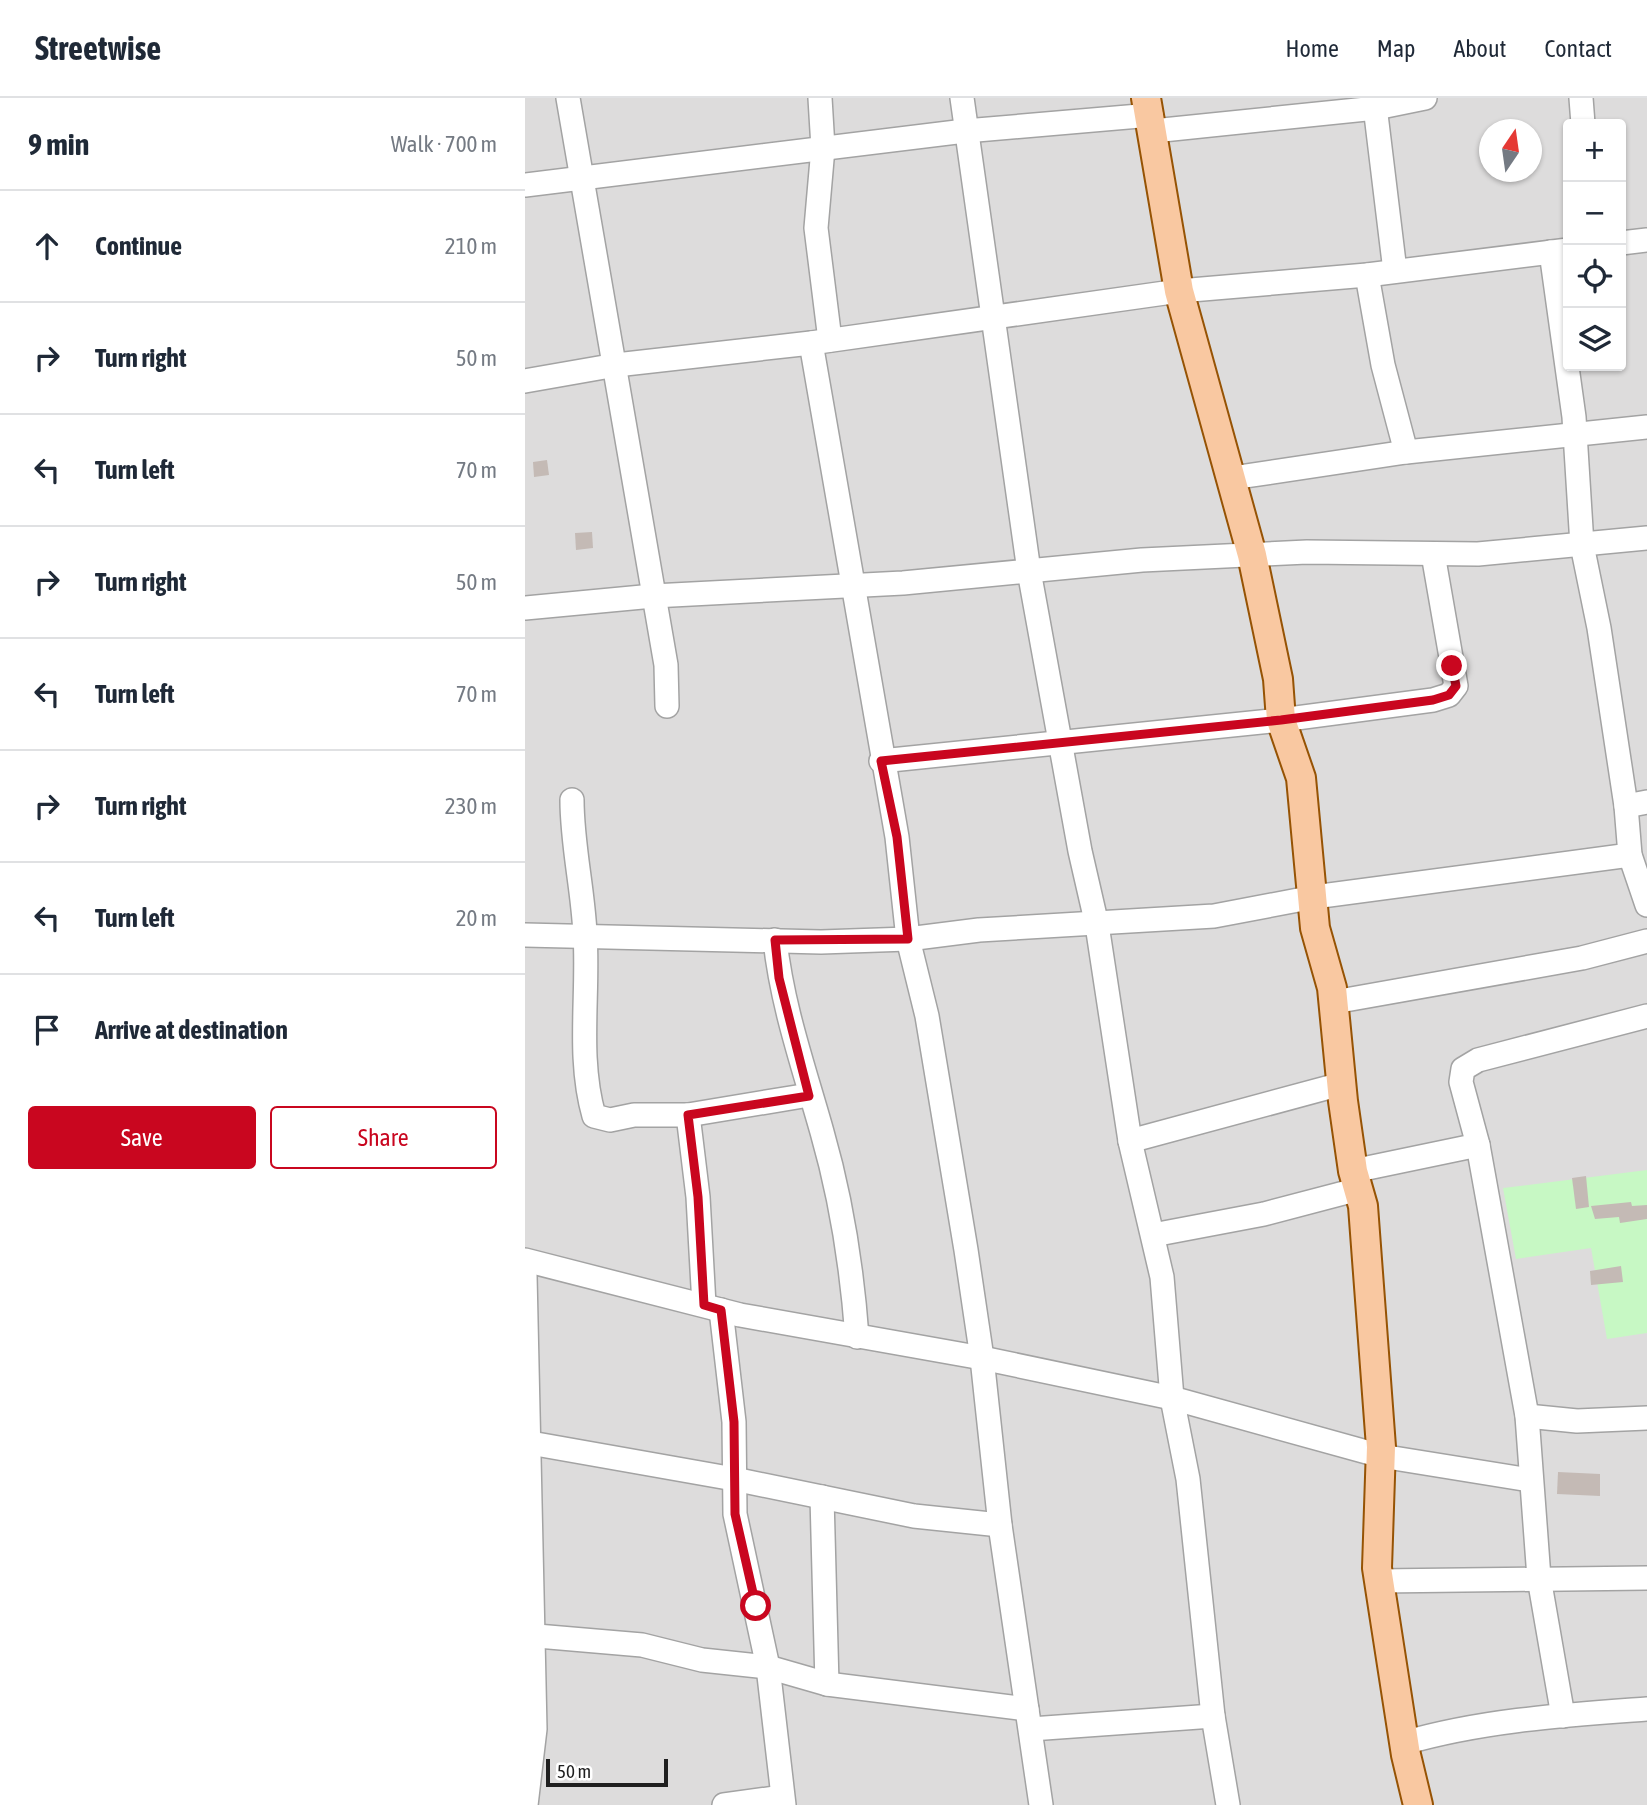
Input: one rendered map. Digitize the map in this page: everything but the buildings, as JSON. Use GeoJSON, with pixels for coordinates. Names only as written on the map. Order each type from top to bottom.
{"type":"FeatureCollection","features":[{"type":"Feature","properties":{"kind":"main road"},"geometry":{"type":"LineString","coordinates":[[1150,114],[1179,291],[1252,555],[1278,679],[1281,720],[1301,778],[1315,928],[1334,1002],[1342,1084],[1356,1180],[1363,1206],[1381,1456],[1379,1581],[1404,1742],[1418,1805]]}},
{"type":"Feature","properties":{"kind":"street"},"geometry":{"type":"LineString","coordinates":[[568,98],[666,665],[667,706]]}},
{"type":"Feature","properties":{"kind":"street"},"geometry":{"type":"LineString","coordinates":[[820,98],[823,148],[815,228],[820,341],[851,584],[881,761],[897,837],[908,939],[929,1030],[982,1358],[1000,1525],[1041,1805]]}},
{"type":"Feature","properties":{"kind":"street"},"geometry":{"type":"LineString","coordinates":[[961,98],[1029,571],[1080,851],[1097,925],[1130,1141],[1162,1277],[1172,1398],[1188,1479],[1213,1716],[1229,1805]]}},
{"type":"Feature","properties":{"kind":"street"},"geometry":{"type":"LineString","coordinates":[[525,185],[965,131],[1150,114],[1425,98]]}},
{"type":"Feature","properties":{"kind":"street"},"geometry":{"type":"LineString","coordinates":[[1581,98],[1583,119]]}},
{"type":"Feature","properties":{"kind":"street"},"geometry":{"type":"LineString","coordinates":[[1375,103],[1395,271]]}},
{"type":"Feature","properties":{"kind":"street"},"geometry":{"type":"LineString","coordinates":[[1626,242],[1647,240]]}},
{"type":"Feature","properties":{"kind":"street"},"geometry":{"type":"LineString","coordinates":[[525,381],[616,365],[820,341],[1179,291],[1367,275],[1559,251],[1582,545],[1636,804],[1630,855],[1647,905]]}},
{"type":"Feature","properties":{"kind":"street"},"geometry":{"type":"LineString","coordinates":[[1367,275],[1383,365],[1406,452]]}},
{"type":"Feature","properties":{"kind":"street"},"geometry":{"type":"LineString","coordinates":[[1232,478],[1406,452],[1647,427]]}},
{"type":"Feature","properties":{"kind":"street"},"geometry":{"type":"LineString","coordinates":[[525,608],[653,596],[1029,571],[1142,560],[1252,555],[1478,554],[1647,538]]}},
{"type":"Feature","properties":{"kind":"street"},"geometry":{"type":"LineString","coordinates":[[881,761],[1281,720],[1433,700],[1449,695],[1456,686],[1433,554]]}},
{"type":"Feature","properties":{"kind":"street"},"geometry":{"type":"LineString","coordinates":[[572,800],[572,827],[586,938],[588,1094],[594,1116],[610,1120],[634,1115],[688,1115],[809,1096]]}},
{"type":"Feature","properties":{"kind":"street"},"geometry":{"type":"LineString","coordinates":[[525,935],[775,940],[908,939],[979,930],[1214,916],[1314,897],[1630,855]]}},
{"type":"Feature","properties":{"kind":"street"},"geometry":{"type":"LineString","coordinates":[[775,940],[779,978],[809,1096],[822,1132],[852,1266],[857,1337]]}},
{"type":"Feature","properties":{"kind":"street"},"geometry":{"type":"LineString","coordinates":[[1334,1002],[1582,958],[1647,941]]}},
{"type":"Feature","properties":{"kind":"street"},"geometry":{"type":"LineString","coordinates":[[1563,1716],[1539,1578],[1527,1416],[1478,1145],[1461,1082],[1463,1069],[1478,1060],[1647,1016]]}},
{"type":"Feature","properties":{"kind":"street"},"geometry":{"type":"LineString","coordinates":[[1130,1141],[1342,1084]]}},
{"type":"Feature","properties":{"kind":"street"},"geometry":{"type":"LineString","coordinates":[[688,1115],[712,1307],[734,1422],[735,1514],[768,1667],[783,1801],[724,1805]]}},
{"type":"Feature","properties":{"kind":"street"},"geometry":{"type":"LineString","coordinates":[[1153,1236],[1264,1213],[1356,1180],[1478,1145]]}},
{"type":"Feature","properties":{"kind":"street"},"geometry":{"type":"LineString","coordinates":[[525,1260],[712,1307],[857,1337],[982,1358],[1172,1398],[1381,1456],[1530,1480]]}},
{"type":"Feature","properties":{"kind":"street"},"geometry":{"type":"LineString","coordinates":[[525,1275],[530,1636],[535,1729],[526,1805]]}},
{"type":"Feature","properties":{"kind":"street"},"geometry":{"type":"LineString","coordinates":[[1527,1416],[1577,1421],[1647,1418]]}},
{"type":"Feature","properties":{"kind":"street"},"geometry":{"type":"LineString","coordinates":[[528,1442],[734,1479],[914,1516],[1000,1525]]}},
{"type":"Feature","properties":{"kind":"street"},"geometry":{"type":"LineString","coordinates":[[822,1497],[827,1684]]}},
{"type":"Feature","properties":{"kind":"street"},"geometry":{"type":"LineString","coordinates":[[1379,1581],[1647,1578]]}},
{"type":"Feature","properties":{"kind":"street"},"geometry":{"type":"LineString","coordinates":[[530,1636],[642,1645],[702,1660],[768,1667],[827,1684],[1029,1719],[1213,1716]]}},
{"type":"Feature","properties":{"kind":"street"},"geometry":{"type":"LineString","coordinates":[[1404,1742],[1441,1732],[1563,1716],[1647,1709]]}},
{"type":"Feature","properties":{"kind":"shaded area"},"geometry":{"type":"Polygon","coordinates":[[[525,98],[1647,98],[1647,1805],[525,1805],[525,98]]]}},
{"type":"Feature","properties":{"kind":"green space"},"geometry":{"type":"Polygon","coordinates":[[[1647,1170],[1647,1333],[1607,1339],[1591,1248],[1516,1259],[1503,1188],[1647,1170]]]}},
{"type":"Feature","properties":{"kind":"route"},"geometry":{"type":"LineString","coordinates":[[756,1606],[735,1514],[734,1422],[721,1310],[704,1305],[698,1197],[688,1115],[809,1096],[779,978],[775,940],[821,942],[908,939],[897,837],[881,761],[1281,720],[1433,700],[1449,695],[1456,686],[1452,666]]}}]}
